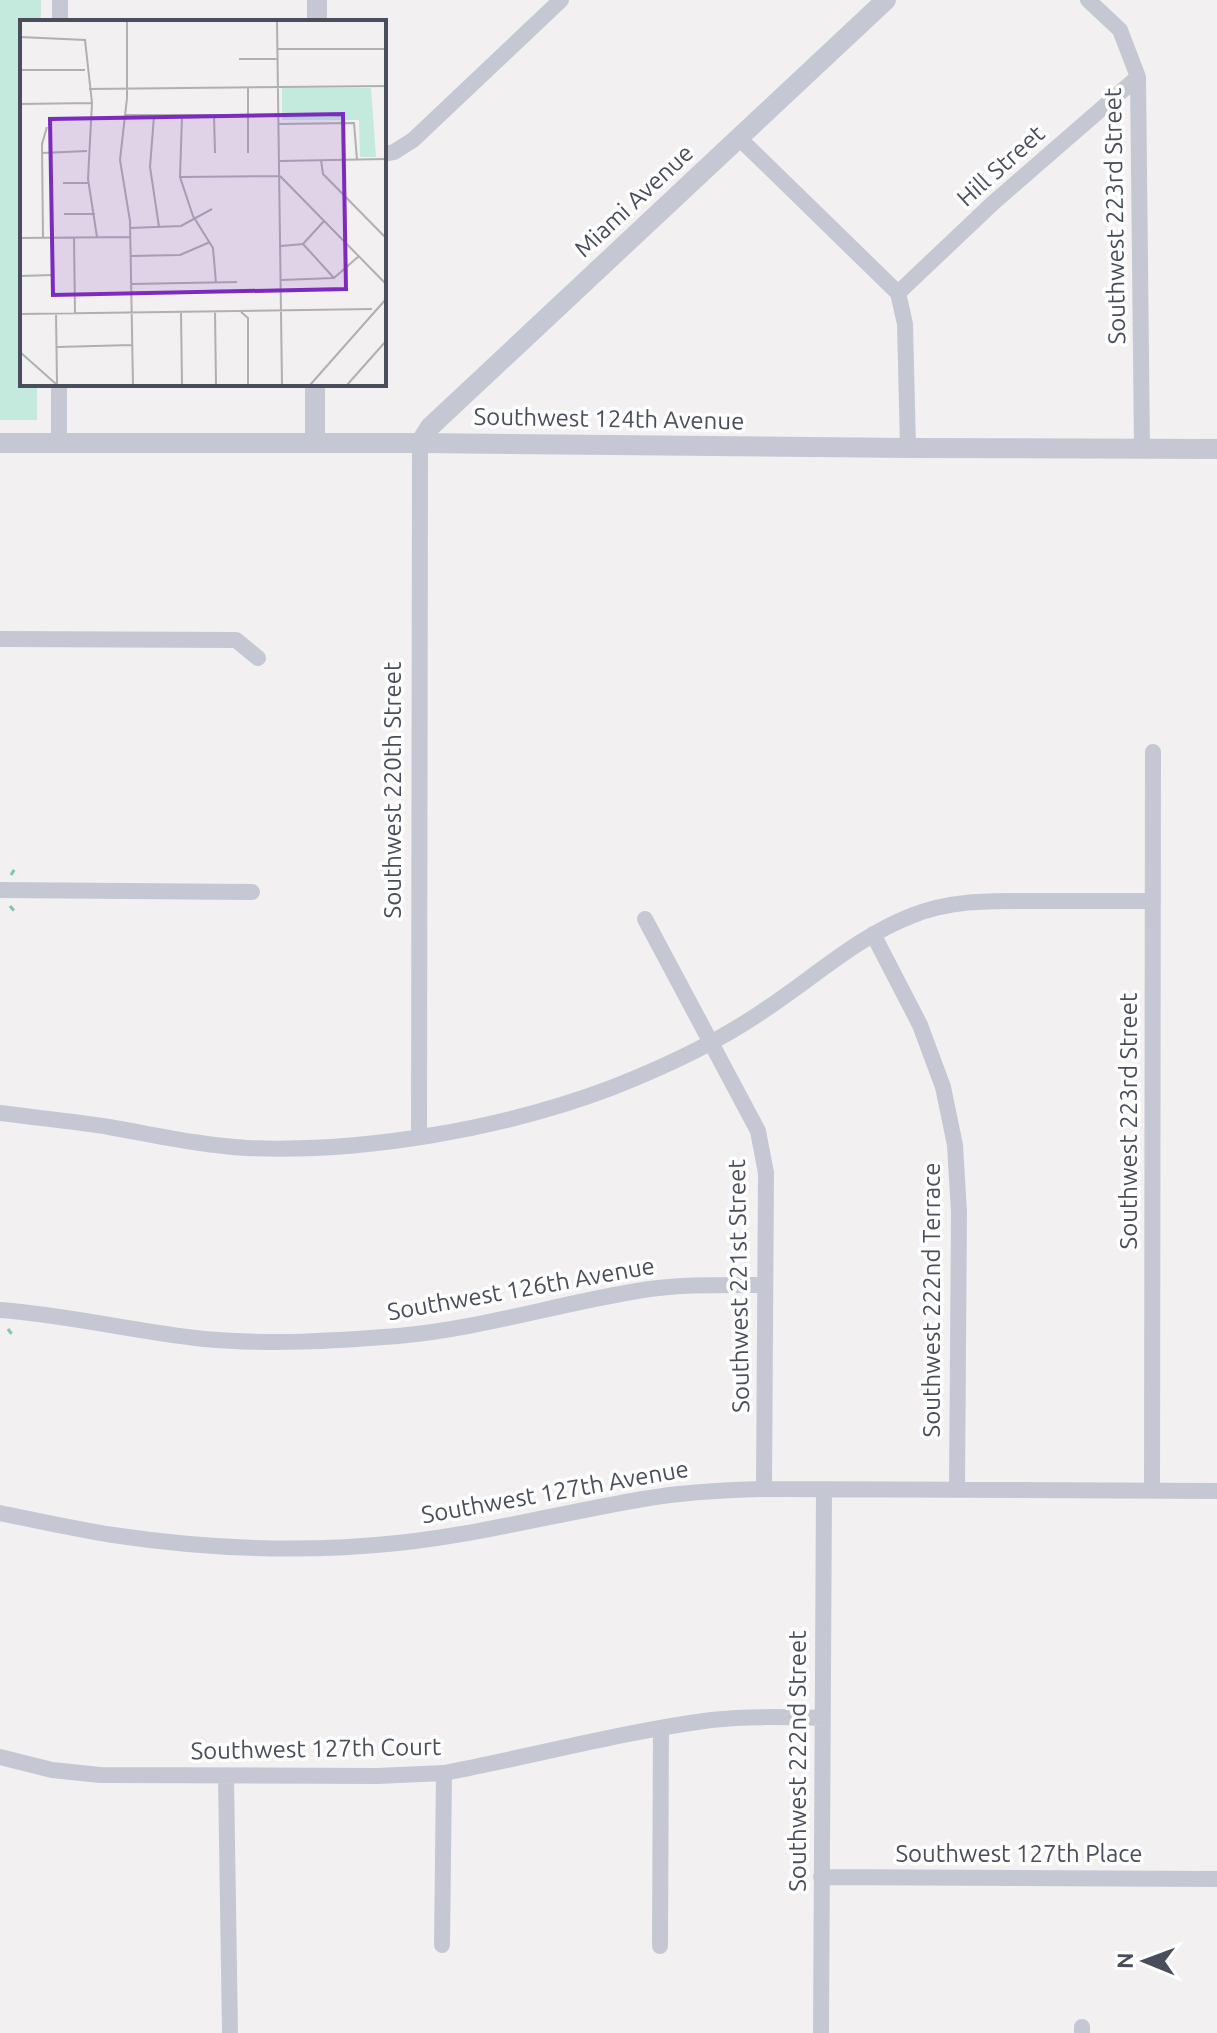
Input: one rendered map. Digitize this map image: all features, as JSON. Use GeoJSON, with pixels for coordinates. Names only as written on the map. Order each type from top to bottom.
{"type":"FeatureCollection","features":[{"type":"Feature","properties":{"kind":"street"},"geometry":{"type":"LineString","coordinates":[[386,154],[413,140],[561,0]]}},
{"type":"Feature","properties":{"kind":"street","name":"Miami Avenue"},"geometry":{"type":"LineString","coordinates":[[420,443],[430,427],[886,0]]}},
{"type":"Feature","properties":{"kind":"street","name":"Southwest 223rd Street"},"geometry":{"type":"LineString","coordinates":[[1088,0],[1120,30],[1138,77],[1142,449]]}},
{"type":"Feature","properties":{"kind":"street","name":"Hill Street"},"geometry":{"type":"LineString","coordinates":[[898,293],[993,203],[1138,77]]}},
{"type":"Feature","properties":{"kind":"street"},"geometry":{"type":"LineString","coordinates":[[740,139],[898,293],[905,324],[908,448]]}},
{"type":"Feature","properties":{"kind":"street"},"geometry":{"type":"LineString","coordinates":[[59,386],[59,444]]}},
{"type":"Feature","properties":{"kind":"street"},"geometry":{"type":"LineString","coordinates":[[315,386],[315,443]]}},
{"type":"Feature","properties":{"kind":"street","name":"Southwest 124th Avenue"},"geometry":{"type":"LineString","coordinates":[[0,443],[1217,449]]}},
{"type":"Feature","properties":{"kind":"street","name":"Southwest 220th Street"},"geometry":{"type":"LineString","coordinates":[[419,1137],[420,443]]}},
{"type":"Feature","properties":{"kind":"street"},"geometry":{"type":"LineString","coordinates":[[0,639],[236,640],[258,658]]}},
{"type":"Feature","properties":{"kind":"street","name":"Southwest 223rd Street"},"geometry":{"type":"LineString","coordinates":[[1152,1490],[1153,752]]}},
{"type":"Feature","properties":{"kind":"street"},"geometry":{"type":"LineString","coordinates":[[0,890],[252,892]]}},
{"type":"Feature","properties":{"kind":"street"},"geometry":{"type":"LineString","coordinates":[[0,1113],[108,1127],[182,1142],[244,1148],[352,1145],[419,1137],[526,1116],[612,1087],[711,1043],[761,1013],[873,934],[913,915],[967,901],[1153,901]]}},
{"type":"Feature","properties":{"kind":"street","name":"Southwest 221st Street"},"geometry":{"type":"LineString","coordinates":[[645,919],[758,1131],[766,1173],[764,1489]]}},
{"type":"Feature","properties":{"kind":"street","name":"Southwest 222nd Terrace"},"geometry":{"type":"LineString","coordinates":[[873,934],[920,1025],[943,1087],[955,1145],[959,1212],[957,1490]]}},
{"type":"Feature","properties":{"kind":"street","name":"Southwest 126th Avenue"},"geometry":{"type":"LineString","coordinates":[[0,1310],[207,1339],[270,1342],[343,1340],[402,1336],[477,1324],[641,1290],[704,1285],[764,1285]]}},
{"type":"Feature","properties":{"kind":"street","name":"Southwest 222nd Street"},"geometry":{"type":"LineString","coordinates":[[821,2033],[824,1490]]}},
{"type":"Feature","properties":{"kind":"street","name":"Southwest 127th Avenue"},"geometry":{"type":"LineString","coordinates":[[0,1513],[63,1527],[158,1541],[253,1548],[318,1548],[399,1543],[477,1532],[669,1495],[713,1491],[1217,1491]]}},
{"type":"Feature","properties":{"kind":"street","name":"Southwest 127th Court"},"geometry":{"type":"LineString","coordinates":[[0,1757],[52,1770],[100,1775],[377,1776],[444,1773],[714,1720],[822,1718]]}},
{"type":"Feature","properties":{"kind":"street"},"geometry":{"type":"LineString","coordinates":[[660,1946],[661,1728]]}},
{"type":"Feature","properties":{"kind":"street"},"geometry":{"type":"LineString","coordinates":[[442,1945],[444,1773]]}},
{"type":"Feature","properties":{"kind":"street"},"geometry":{"type":"LineString","coordinates":[[226,1776],[230,2033]]}},
{"type":"Feature","properties":{"kind":"street","name":"Southwest 127th Place"},"geometry":{"type":"LineString","coordinates":[[821,1877],[1217,1879]]}},
{"type":"Feature","properties":{"kind":"path"},"geometry":{"type":"LineString","coordinates":[[11,875],[16,867]]}},
{"type":"Feature","properties":{"kind":"path"},"geometry":{"type":"LineString","coordinates":[[10,906],[16,913]]}},
{"type":"Feature","properties":{"kind":"path"},"geometry":{"type":"LineString","coordinates":[[8,1329],[14,1337]]}},
{"type":"Feature","properties":{"kind":"green space"},"geometry":{"type":"Polygon","coordinates":[[[0,0],[41,0],[41,20],[20,20],[20,386],[37,386],[37,420],[0,420],[0,0]]]}}]}
